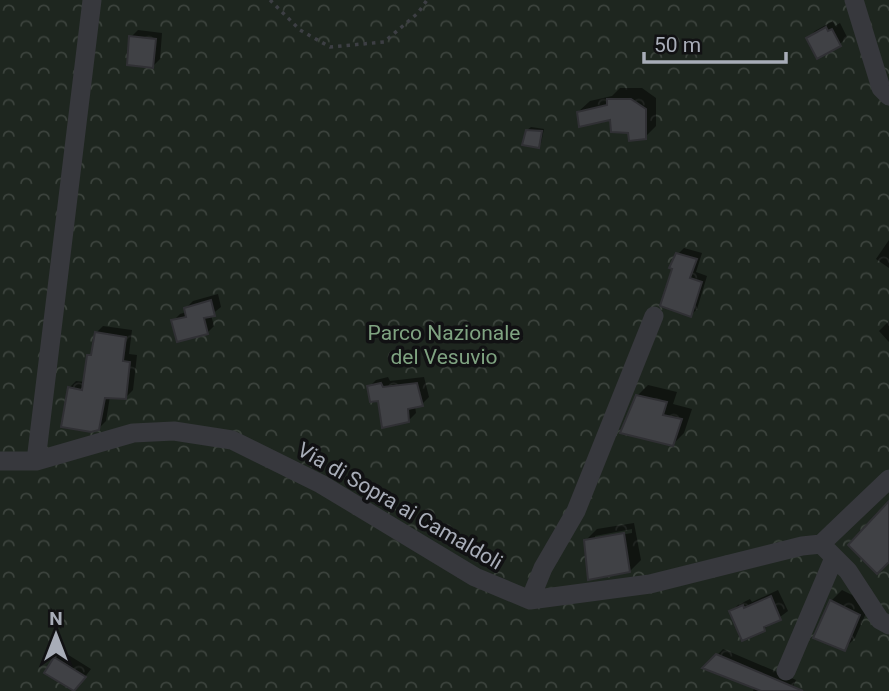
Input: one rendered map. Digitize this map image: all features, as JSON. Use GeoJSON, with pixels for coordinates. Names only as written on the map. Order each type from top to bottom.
{"type":"FeatureCollection","features":[{"type":"Feature","properties":{"kind":"street"},"geometry":{"type":"LineString","coordinates":[[36,461],[92,0]]}},
{"type":"Feature","properties":{"kind":"street"},"geometry":{"type":"LineString","coordinates":[[854,0],[881,88],[889,96]]}},
{"type":"Feature","properties":{"kind":"street"},"geometry":{"type":"LineString","coordinates":[[530,600],[543,568],[576,511],[654,316]]}},
{"type":"Feature","properties":{"kind":"street","name":"Via di Sopra ai Camaldoli"},"geometry":{"type":"LineString","coordinates":[[0,461],[36,461],[133,433],[174,431],[232,440],[321,484],[475,578],[530,600],[650,584],[802,546],[827,551]]}},
{"type":"Feature","properties":{"kind":"street"},"geometry":{"type":"LineString","coordinates":[[786,671],[827,551],[889,479]]}},
{"type":"Feature","properties":{"kind":"street"},"geometry":{"type":"LineString","coordinates":[[827,551],[848,571],[880,620],[889,625]]}},
{"type":"Feature","properties":{"kind":"path"},"geometry":{"type":"LineString","coordinates":[[270,0],[300,30],[330,47],[384,42],[418,13],[427,0]]}},
{"type":"Feature","properties":{"kind":"green space","name":"Parco Nazionale del Vesuvio"},"geometry":{"type":"Polygon","coordinates":[[[0,0],[889,0],[889,691],[0,691],[0,0]]]}},
{"type":"Feature","properties":{"kind":"building"},"geometry":{"type":"Polygon","coordinates":[[[826,27],[828,31],[832,29],[841,46],[817,59],[806,38],[826,27]]]}},
{"type":"Feature","properties":{"kind":"building"},"geometry":{"type":"Polygon","coordinates":[[[129,36],[156,39],[153,68],[127,65],[129,36]]]}},
{"type":"Feature","properties":{"kind":"building"},"geometry":{"type":"Polygon","coordinates":[[[607,99],[631,99],[646,109],[646,139],[629,141],[628,133],[611,132],[610,120],[579,127],[577,112],[607,105],[607,99]]]}},
{"type":"Feature","properties":{"kind":"building"},"geometry":{"type":"Polygon","coordinates":[[[526,130],[542,131],[539,148],[522,145],[526,130]]]}},
{"type":"Feature","properties":{"kind":"building"},"geometry":{"type":"Polygon","coordinates":[[[676,253],[697,259],[690,278],[702,282],[691,317],[660,306],[672,269],[669,268],[676,253]]]}},
{"type":"Feature","properties":{"kind":"building"},"geometry":{"type":"Polygon","coordinates":[[[211,300],[215,316],[204,318],[208,334],[177,342],[171,320],[186,317],[184,308],[211,300]]]}},
{"type":"Feature","properties":{"kind":"building"},"geometry":{"type":"Polygon","coordinates":[[[95,332],[126,337],[123,361],[130,362],[126,399],[105,398],[99,430],[91,432],[61,427],[68,387],[82,390],[87,355],[91,355],[95,332]]]}},
{"type":"Feature","properties":{"kind":"building"},"geometry":{"type":"Polygon","coordinates":[[[381,383],[383,387],[417,383],[423,406],[408,409],[409,422],[382,428],[378,401],[370,402],[367,386],[381,383]]]}},
{"type":"Feature","properties":{"kind":"building"},"geometry":{"type":"Polygon","coordinates":[[[636,395],[667,402],[663,415],[682,419],[673,446],[620,433],[636,395]]]}},
{"type":"Feature","properties":{"kind":"building"},"geometry":{"type":"Polygon","coordinates":[[[889,501],[889,562],[877,574],[848,545],[889,501]]]}},
{"type":"Feature","properties":{"kind":"building"},"geometry":{"type":"Polygon","coordinates":[[[624,533],[630,572],[588,580],[584,540],[624,533]]]}},
{"type":"Feature","properties":{"kind":"building"},"geometry":{"type":"Polygon","coordinates":[[[771,596],[781,620],[742,641],[729,611],[743,605],[744,608],[771,596]]]}},
{"type":"Feature","properties":{"kind":"building"},"geometry":{"type":"Polygon","coordinates":[[[830,600],[860,615],[845,651],[813,638],[830,600]]]}},
{"type":"Feature","properties":{"kind":"building"},"geometry":{"type":"Polygon","coordinates":[[[716,654],[803,691],[761,691],[702,668],[716,654]]]}},
{"type":"Feature","properties":{"kind":"building"},"geometry":{"type":"Polygon","coordinates":[[[54,657],[86,677],[74,691],[44,673],[54,657]]]}}]}
